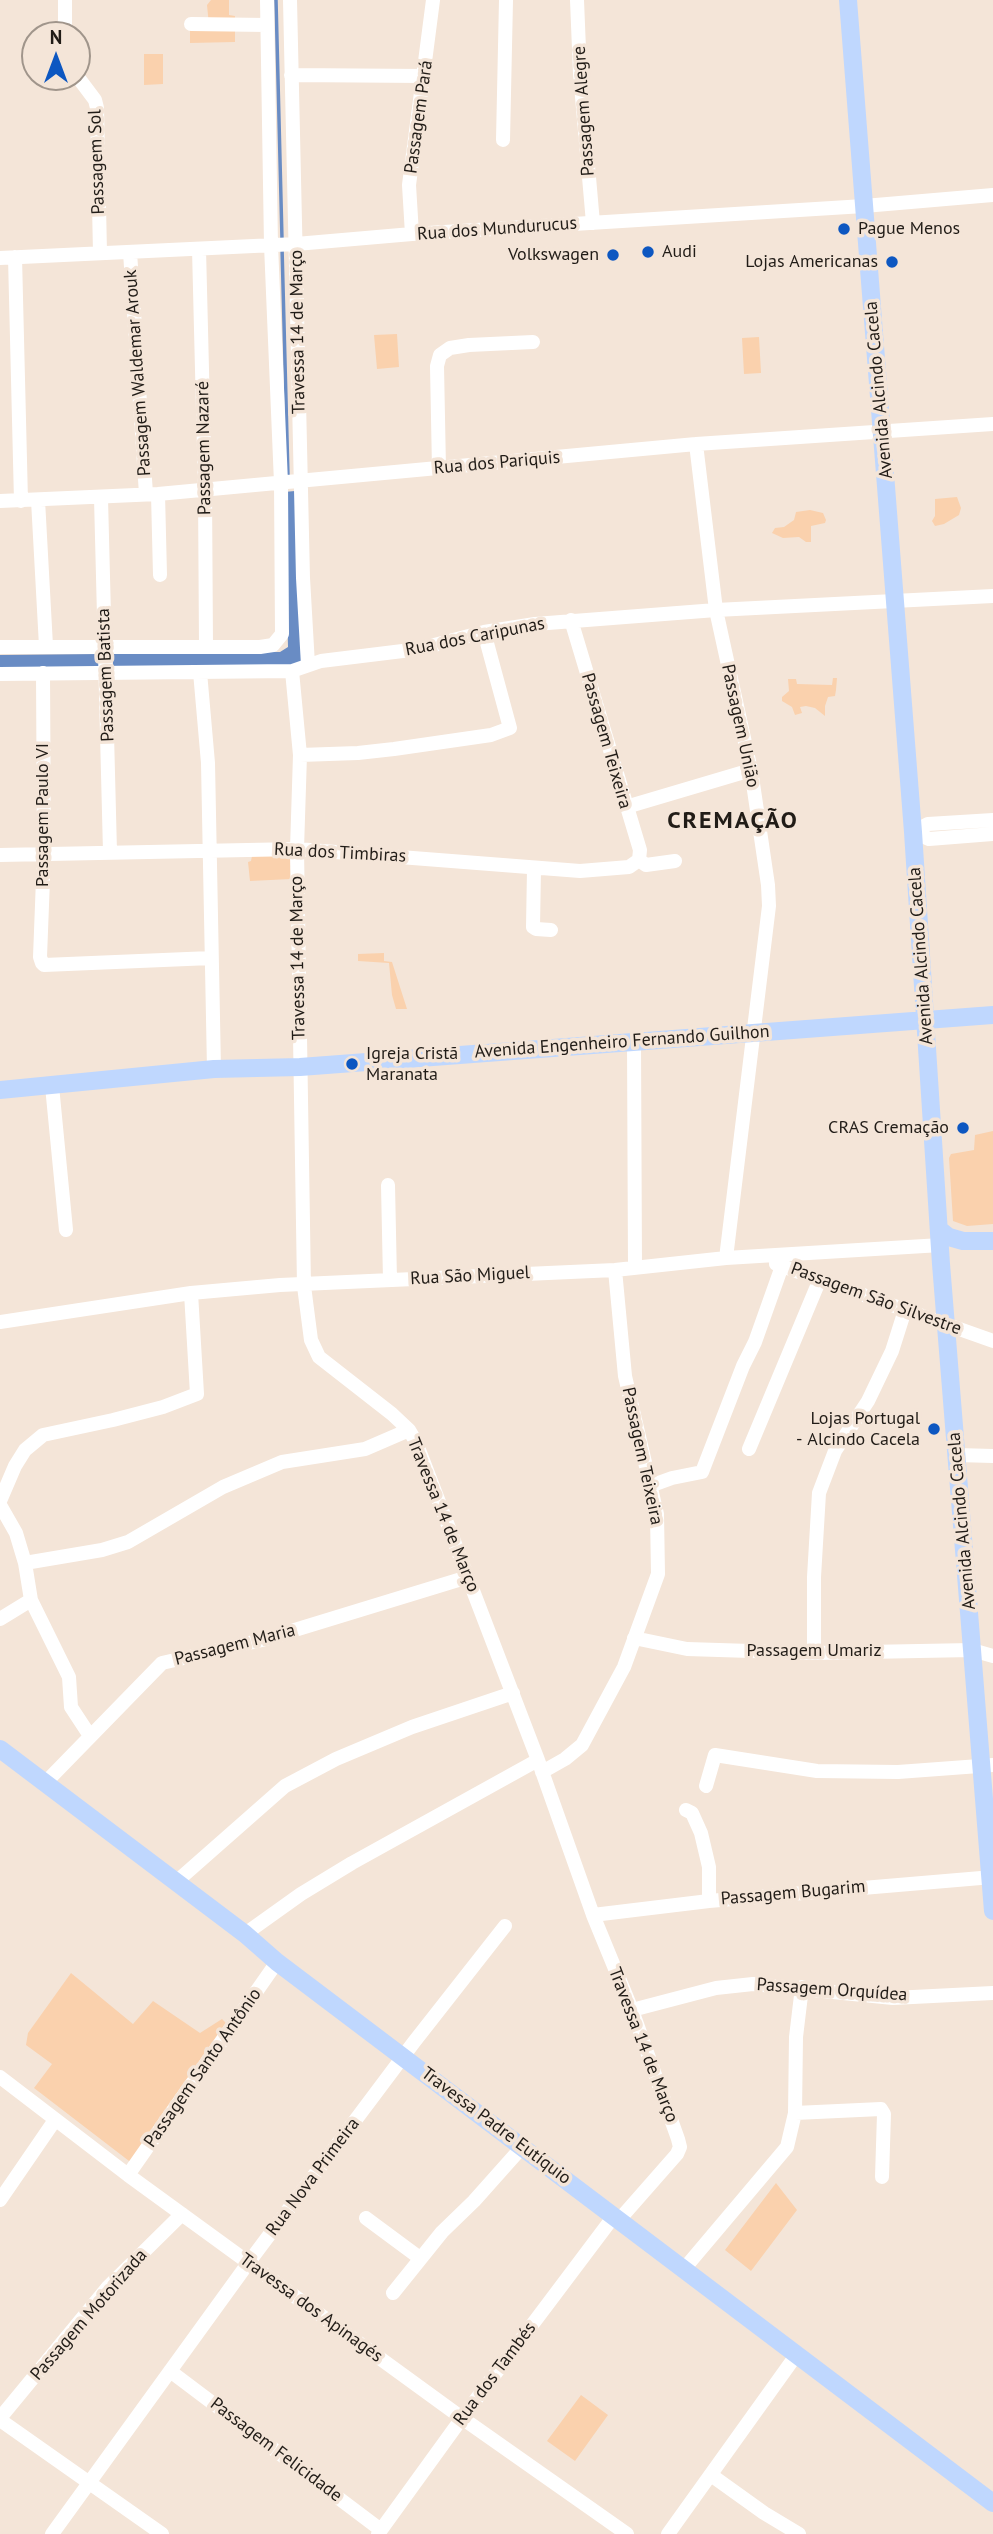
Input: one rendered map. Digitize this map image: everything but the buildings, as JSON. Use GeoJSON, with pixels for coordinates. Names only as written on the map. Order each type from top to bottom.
{"type":"FeatureCollection","features":[{"type":"Feature","properties":{"kind":"main road","name":"Avenida Alcindo Cacela"},"geometry":{"type":"LineString","coordinates":[[848,0],[913,832],[946,1324],[972,1650],[987,1765],[993,1912]]}},
{"type":"Feature","properties":{"kind":"main road","name":"Avenida Engenheiro Fernando Guilhon"},"geometry":{"type":"LineString","coordinates":[[0,1090],[214,1069],[300,1067],[993,1015]]}},
{"type":"Feature","properties":{"kind":"main road","name":"Rua São Miguel"},"geometry":{"type":"LineString","coordinates":[[941,1246],[956,1240],[985,1242]]}},
{"type":"Feature","properties":{"kind":"main road","name":"Rua São Miguel"},"geometry":{"type":"LineString","coordinates":[[941,1246],[958,1248],[985,1242]]}},
{"type":"Feature","properties":{"kind":"main road","name":"Travessa Padre Eutíquio"},"geometry":{"type":"LineString","coordinates":[[0,1749],[245,1934],[277,1962],[405,2056],[993,2503]]}},
{"type":"Feature","properties":{"kind":"street"},"geometry":{"type":"LineString","coordinates":[[65,0],[65,21]]}},
{"type":"Feature","properties":{"kind":"street","name":"Travessa 14 de Março"},"geometry":{"type":"LineString","coordinates":[[206,647],[268,646],[278,641],[282,634],[281,484],[271,245],[267,0]]}},
{"type":"Feature","properties":{"kind":"street","name":"Travessa 14 de Março"},"geometry":{"type":"LineString","coordinates":[[290,0],[308,664]]}},
{"type":"Feature","properties":{"kind":"street","name":"Passagem Pará"},"geometry":{"type":"LineString","coordinates":[[412,234],[409,185],[433,0]]}},
{"type":"Feature","properties":{"kind":"street"},"geometry":{"type":"LineString","coordinates":[[503,140],[506,0]]}},
{"type":"Feature","properties":{"kind":"street","name":"Passagem Alegre"},"geometry":{"type":"LineString","coordinates":[[577,0],[580,74],[593,223]]}},
{"type":"Feature","properties":{"kind":"street"},"geometry":{"type":"LineString","coordinates":[[191,24],[267,25]]}},
{"type":"Feature","properties":{"kind":"street"},"geometry":{"type":"LineString","coordinates":[[291,75],[424,76]]}},
{"type":"Feature","properties":{"kind":"street","name":"Passagem Sol"},"geometry":{"type":"LineString","coordinates":[[88,91],[97,108],[100,253]]}},
{"type":"Feature","properties":{"kind":"street","name":"Rua dos Mundurucus"},"geometry":{"type":"LineString","coordinates":[[7,257],[296,244],[993,195]]}},
{"type":"Feature","properties":{"kind":"street","name":"Passagem Nazaré"},"geometry":{"type":"LineString","coordinates":[[199,249],[206,647]]}},
{"type":"Feature","properties":{"kind":"street","name":"Passagem Waldemar Arouk"},"geometry":{"type":"LineString","coordinates":[[130,252],[160,575]]}},
{"type":"Feature","properties":{"kind":"street"},"geometry":{"type":"LineString","coordinates":[[7,257],[21,501]]}},
{"type":"Feature","properties":{"kind":"street"},"geometry":{"type":"LineString","coordinates":[[439,469],[437,366],[440,355],[450,348],[469,345],[533,342]]}},
{"type":"Feature","properties":{"kind":"street","name":"Rua dos Pariquis"},"geometry":{"type":"LineString","coordinates":[[0,501],[101,498],[205,490],[696,444],[993,424]]}},
{"type":"Feature","properties":{"kind":"street","name":"Passagem União"},"geometry":{"type":"LineString","coordinates":[[696,444],[716,610],[751,770],[769,906],[726,1258]]}},
{"type":"Feature","properties":{"kind":"street","name":"Passagem Batista"},"geometry":{"type":"LineString","coordinates":[[101,498],[110,852]]}},
{"type":"Feature","properties":{"kind":"street"},"geometry":{"type":"LineString","coordinates":[[38,500],[46,646]]}},
{"type":"Feature","properties":{"kind":"street","name":"Rua dos Caripunas"},"geometry":{"type":"LineString","coordinates":[[0,674],[292,671],[329,659],[419,649],[484,632],[571,620],[993,596]]}},
{"type":"Feature","properties":{"kind":"street","name":"Passagem Teixeira"},"geometry":{"type":"LineString","coordinates":[[571,620],[640,850],[639,860]]}},
{"type":"Feature","properties":{"kind":"street"},"geometry":{"type":"LineString","coordinates":[[300,755],[394,749],[491,734],[510,728],[484,632]]}},
{"type":"Feature","properties":{"kind":"street"},"geometry":{"type":"LineString","coordinates":[[0,647],[206,647]]}},
{"type":"Feature","properties":{"kind":"street","name":"Travessa 14 de Março"},"geometry":{"type":"LineString","coordinates":[[292,671],[300,755],[297,849],[303,1286],[311,1340],[319,1357],[409,1430],[423,1457],[513,1693],[593,1915],[632,2010],[680,2147],[677,2154],[617,2218]]}},
{"type":"Feature","properties":{"kind":"street"},"geometry":{"type":"LineString","coordinates":[[200,672],[208,763],[214,1069]]}},
{"type":"Feature","properties":{"kind":"street","name":"Passagem Paulo VI"},"geometry":{"type":"LineString","coordinates":[[43,673],[44,853],[40,957],[44,965],[211,958]]}},
{"type":"Feature","properties":{"kind":"street"},"geometry":{"type":"LineString","coordinates":[[626,807],[751,770]]}},
{"type":"Feature","properties":{"kind":"street"},"geometry":{"type":"LineString","coordinates":[[913,832],[928,824],[993,820]]}},
{"type":"Feature","properties":{"kind":"street"},"geometry":{"type":"LineString","coordinates":[[913,832],[929,839],[993,834]]}},
{"type":"Feature","properties":{"kind":"street","name":"Rua dos Timbiras"},"geometry":{"type":"LineString","coordinates":[[0,855],[297,849],[580,871],[619,869],[629,867],[639,860],[646,865],[675,860]]}},
{"type":"Feature","properties":{"kind":"street"},"geometry":{"type":"LineString","coordinates":[[534,869],[533,927],[551,930]]}},
{"type":"Feature","properties":{"kind":"street"},"geometry":{"type":"LineString","coordinates":[[634,1041],[635,1268]]}},
{"type":"Feature","properties":{"kind":"street"},"geometry":{"type":"LineString","coordinates":[[52,1086],[66,1230]]}},
{"type":"Feature","properties":{"kind":"street"},"geometry":{"type":"LineString","coordinates":[[388,1185],[390,1280]]}},
{"type":"Feature","properties":{"kind":"street","name":"Rua São Miguel"},"geometry":{"type":"LineString","coordinates":[[0,1322],[191,1293],[280,1285],[615,1270],[726,1258],[941,1246]]}},
{"type":"Feature","properties":{"kind":"street","name":"Passagem São Silvestre"},"geometry":{"type":"LineString","coordinates":[[759,1256],[993,1341]]}},
{"type":"Feature","properties":{"kind":"street"},"geometry":{"type":"LineString","coordinates":[[650,1486],[702,1472],[755,1342],[782,1266]]}},
{"type":"Feature","properties":{"kind":"street","name":"Passagem Teixeira"},"geometry":{"type":"LineString","coordinates":[[245,1934],[301,1894],[352,1863],[540,1766],[565,1759],[582,1745],[611,1695],[658,1574],[659,1533],[625,1376],[615,1270]]}},
{"type":"Feature","properties":{"kind":"street"},"geometry":{"type":"LineString","coordinates":[[750,1449],[820,1279]]}},
{"type":"Feature","properties":{"kind":"street"},"geometry":{"type":"LineString","coordinates":[[90,1736],[71,1707],[69,1677],[31,1600],[25,1563],[16,1534],[0,1503],[15,1466],[25,1450],[43,1435],[163,1407],[197,1394],[191,1293]]}},
{"type":"Feature","properties":{"kind":"street"},"geometry":{"type":"LineString","coordinates":[[814,1653],[814,1577],[819,1493],[835,1451],[868,1401],[892,1351],[905,1310]]}},
{"type":"Feature","properties":{"kind":"street"},"geometry":{"type":"LineString","coordinates":[[25,1563],[102,1550],[128,1542],[223,1487],[282,1462],[365,1449],[409,1430]]}},
{"type":"Feature","properties":{"kind":"street"},"geometry":{"type":"LineString","coordinates":[[957,1455],[993,1456]]}},
{"type":"Feature","properties":{"kind":"street","name":"Passagem Maria"},"geometry":{"type":"LineString","coordinates":[[45,1783],[162,1663],[261,1640],[468,1577]]}},
{"type":"Feature","properties":{"kind":"street"},"geometry":{"type":"LineString","coordinates":[[0,1619],[31,1600]]}},
{"type":"Feature","properties":{"kind":"street","name":"Passagem Umariz"},"geometry":{"type":"LineString","coordinates":[[634,1638],[687,1649],[814,1653],[972,1650],[993,1656]]}},
{"type":"Feature","properties":{"kind":"street"},"geometry":{"type":"LineString","coordinates":[[176,1882],[285,1786],[336,1759],[412,1727],[513,1693]]}},
{"type":"Feature","properties":{"kind":"street"},"geometry":{"type":"LineString","coordinates":[[706,1786],[715,1755],[817,1771],[898,1772],[987,1765]]}},
{"type":"Feature","properties":{"kind":"street"},"geometry":{"type":"LineString","coordinates":[[686,1810],[692,1814],[701,1833],[709,1867],[709,1901]]}},
{"type":"Feature","properties":{"kind":"street","name":"Passagem Bugarim"},"geometry":{"type":"LineString","coordinates":[[593,1915],[709,1901],[992,1876]]}},
{"type":"Feature","properties":{"kind":"street","name":"Rua Nova Primeira"},"geometry":{"type":"LineString","coordinates":[[52,2534],[249,2262],[505,1926]]}},
{"type":"Feature","properties":{"kind":"street","name":"Passagem Santo Antônio"},"geometry":{"type":"LineString","coordinates":[[128,2175],[277,1962]]}},
{"type":"Feature","properties":{"kind":"street","name":"Passagem Orquídea"},"geometry":{"type":"LineString","coordinates":[[632,2010],[716,1988],[752,1984],[894,1998],[993,1993]]}},
{"type":"Feature","properties":{"kind":"street"},"geometry":{"type":"LineString","coordinates":[[684,2269],[787,2147],[795,2113],[796,2037],[802,1987]]}},
{"type":"Feature","properties":{"kind":"street","name":"Travessa dos Apinagés"},"geometry":{"type":"LineString","coordinates":[[0,2077],[128,2175],[462,2418],[627,2534]]}},
{"type":"Feature","properties":{"kind":"street"},"geometry":{"type":"LineString","coordinates":[[795,2113],[881,2109],[884,2114],[883,2177]]}},
{"type":"Feature","properties":{"kind":"street"},"geometry":{"type":"LineString","coordinates":[[0,2200],[55,2120]]}},
{"type":"Feature","properties":{"kind":"street"},"geometry":{"type":"LineString","coordinates":[[393,2293],[420,2258],[523,2146]]}},
{"type":"Feature","properties":{"kind":"street","name":"Passagem Motorizada"},"geometry":{"type":"LineString","coordinates":[[0,2419],[108,2287],[182,2214]]}},
{"type":"Feature","properties":{"kind":"street"},"geometry":{"type":"LineString","coordinates":[[366,2218],[420,2258]]}},
{"type":"Feature","properties":{"kind":"street","name":"Rua dos Tambés"},"geometry":{"type":"LineString","coordinates":[[380,2532],[462,2418],[617,2218]]}},
{"type":"Feature","properties":{"kind":"street"},"geometry":{"type":"LineString","coordinates":[[668,2534],[797,2354]]}},
{"type":"Feature","properties":{"kind":"street","name":"Passagem Felicidade"},"geometry":{"type":"LineString","coordinates":[[170,2371],[380,2532]]}},
{"type":"Feature","properties":{"kind":"street"},"geometry":{"type":"LineString","coordinates":[[0,2419],[162,2534]]}},
{"type":"Feature","properties":{"kind":"street"},"geometry":{"type":"LineString","coordinates":[[711,2475],[764,2514],[799,2534]]}},
{"type":"Feature","properties":{"kind":"shaded area"},"geometry":{"type":"Polygon","coordinates":[[[211,0],[229,0],[229,15],[235,16],[235,42],[190,43],[190,25],[209,25],[207,5],[211,0]]]}},
{"type":"Feature","properties":{"kind":"shaded area"},"geometry":{"type":"Polygon","coordinates":[[[144,54],[163,54],[163,84],[144,85],[144,54]]]}},
{"type":"Feature","properties":{"kind":"shaded area"},"geometry":{"type":"Polygon","coordinates":[[[397,334],[399,367],[377,369],[374,335],[397,334]]]}},
{"type":"Feature","properties":{"kind":"shaded area"},"geometry":{"type":"Polygon","coordinates":[[[759,337],[761,373],[744,374],[742,338],[759,337]]]}},
{"type":"Feature","properties":{"kind":"shaded area"},"geometry":{"type":"Polygon","coordinates":[[[957,497],[961,508],[959,515],[935,526],[932,521],[935,516],[935,499],[957,497]]]}},
{"type":"Feature","properties":{"kind":"shaded area"},"geometry":{"type":"Polygon","coordinates":[[[810,510],[823,513],[826,520],[825,523],[811,526],[811,542],[799,537],[783,538],[772,533],[775,528],[784,527],[794,520],[796,512],[810,510]]]}},
{"type":"Feature","properties":{"kind":"shaded area"},"geometry":{"type":"Polygon","coordinates":[[[833,678],[837,678],[835,696],[828,697],[825,716],[815,708],[806,706],[800,707],[802,713],[795,715],[792,707],[782,701],[782,697],[789,691],[788,679],[796,679],[797,684],[832,685],[833,678]]]}},
{"type":"Feature","properties":{"kind":"shaded area"},"geometry":{"type":"Polygon","coordinates":[[[290,855],[291,879],[250,881],[248,862],[252,856],[290,855]]]}},
{"type":"Feature","properties":{"kind":"shaded area"},"geometry":{"type":"Polygon","coordinates":[[[384,953],[384,961],[392,962],[407,1009],[396,1009],[389,963],[358,961],[358,954],[384,953]]]}},
{"type":"Feature","properties":{"kind":"shaded area"},"geometry":{"type":"Polygon","coordinates":[[[993,1131],[993,1224],[967,1226],[953,1221],[949,1158],[951,1154],[974,1150],[975,1135],[993,1131]]]}},
{"type":"Feature","properties":{"kind":"shaded area"},"geometry":{"type":"Polygon","coordinates":[[[71,1973],[133,2024],[153,2001],[200,2033],[222,2019],[227,2024],[133,2164],[34,2088],[52,2064],[26,2045],[28,2033],[71,1973]]]}},
{"type":"Feature","properties":{"kind":"shaded area"},"geometry":{"type":"Polygon","coordinates":[[[776,2183],[797,2210],[751,2271],[725,2250],[776,2183]]]}},
{"type":"Feature","properties":{"kind":"shaded area"},"geometry":{"type":"Polygon","coordinates":[[[581,2395],[608,2415],[575,2461],[547,2441],[581,2395]]]}},
{"type":"Feature","properties":{"kind":"water"},"geometry":{"type":"Polygon","coordinates":[[[295,491],[305,656],[299,665],[113,668],[113,653],[280,652],[288,647],[284,492],[295,491]]]}},
{"type":"Feature","properties":{"kind":"water"},"geometry":{"type":"Polygon","coordinates":[[[100,654],[100,667],[0,669],[0,655],[100,654]]]}},
{"type":"Feature","properties":{"kind":"waterway"},"geometry":{"type":"LineString","coordinates":[[276,0],[282,239]]}},
{"type":"Feature","properties":{"kind":"waterway"},"geometry":{"type":"LineString","coordinates":[[282,247],[288,477]]}},
{"type":"Feature","properties":{"kind":"place","name":"Pague Menos"},"geometry":{"type":"Point","coordinates":[844,229]}},
{"type":"Feature","properties":{"kind":"place","name":"Audi"},"geometry":{"type":"Point","coordinates":[648,252]}},
{"type":"Feature","properties":{"kind":"place","name":"Volkswagen"},"geometry":{"type":"Point","coordinates":[613,255]}},
{"type":"Feature","properties":{"kind":"place","name":"Lojas Americanas"},"geometry":{"type":"Point","coordinates":[892,262]}},
{"type":"Feature","properties":{"kind":"place","name":"Igreja Cristã Maranata"},"geometry":{"type":"Point","coordinates":[352,1064]}},
{"type":"Feature","properties":{"kind":"place","name":"CRAS Cremação"},"geometry":{"type":"Point","coordinates":[963,1128]}},
{"type":"Feature","properties":{"kind":"place","name":"Lojas Portugal - Alcindo Cacela"},"geometry":{"type":"Point","coordinates":[934,1429]}},
{"type":"Feature","properties":{"kind":"district","name":"CREMAÇÃO"},"geometry":{"type":"Point","coordinates":[733,821]}}]}
